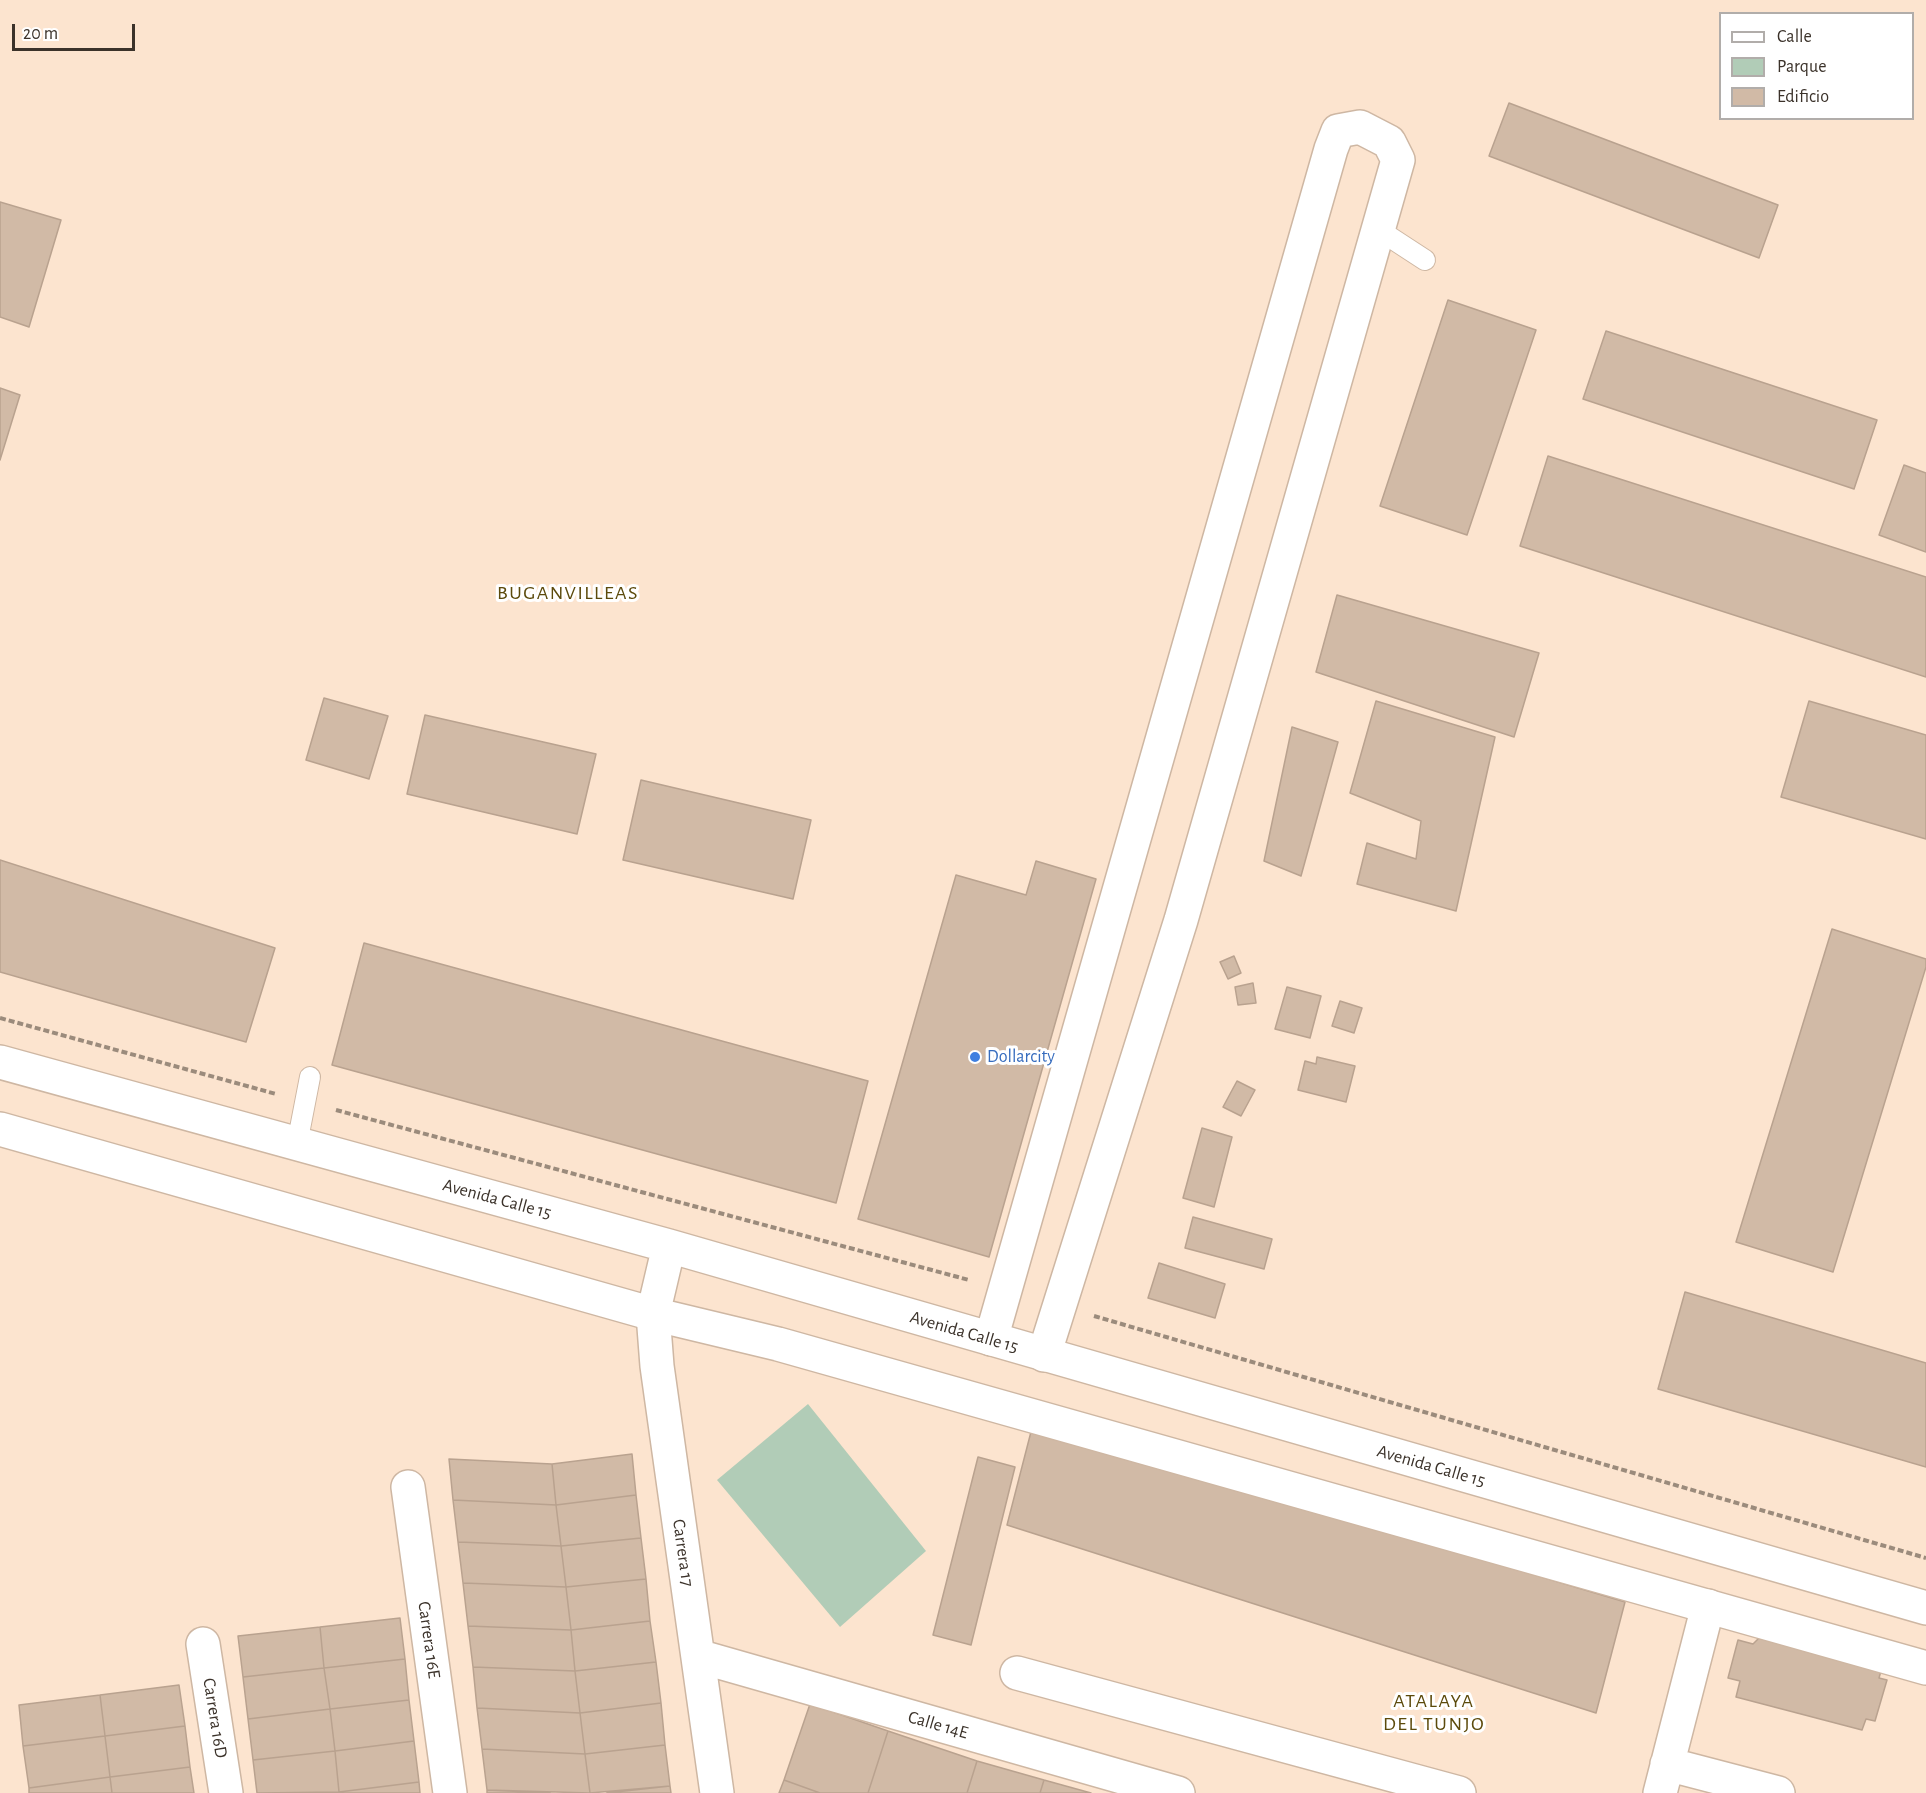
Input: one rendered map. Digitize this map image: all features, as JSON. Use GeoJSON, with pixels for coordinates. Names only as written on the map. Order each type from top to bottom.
{"type":"FeatureCollection","features":[{"type":"Feature","properties":{"kind":"street"},"geometry":{"type":"LineString","coordinates":[[991,1339],[1331,149],[1338,131],[1360,127],[1389,142],[1398,160],[1181,920],[1044,1355]]}},
{"type":"Feature","properties":{"kind":"street","name":"Avenida Calle 15"},"geometry":{"type":"LineString","coordinates":[[0,1062],[669,1246],[1926,1608]]}},
{"type":"Feature","properties":{"kind":"street"},"geometry":{"type":"LineString","coordinates":[[0,1129],[653,1314],[778,1344],[1926,1668]]}},
{"type":"Feature","properties":{"kind":"street","name":"Carrera 17"},"geometry":{"type":"LineString","coordinates":[[669,1246],[653,1314],[657,1366],[717,1793]]}},
{"type":"Feature","properties":{"kind":"street","name":"Carrera 16E"},"geometry":{"type":"LineString","coordinates":[[408,1487],[450,1793]]}},
{"type":"Feature","properties":{"kind":"street"},"geometry":{"type":"LineString","coordinates":[[1708,1606],[1664,1778],[1778,1793]]}},
{"type":"Feature","properties":{"kind":"street","name":"Carrera 16D"},"geometry":{"type":"LineString","coordinates":[[203,1644],[226,1793]]}},
{"type":"Feature","properties":{"kind":"street","name":"Calle 14E"},"geometry":{"type":"LineString","coordinates":[[698,1656],[1178,1793]]}},
{"type":"Feature","properties":{"kind":"street"},"geometry":{"type":"LineString","coordinates":[[1017,1673],[1459,1793]]}},
{"type":"Feature","properties":{"kind":"lane"},"geometry":{"type":"LineString","coordinates":[[1379,230],[1425,260]]}},
{"type":"Feature","properties":{"kind":"lane"},"geometry":{"type":"LineString","coordinates":[[297,1143],[310,1077]]}},
{"type":"Feature","properties":{"kind":"green space"},"geometry":{"type":"Polygon","coordinates":[[[808,1404],[926,1551],[840,1627],[717,1480],[808,1404]]]}},
{"type":"Feature","properties":{"kind":"building"},"geometry":{"type":"Polygon","coordinates":[[[1509,103],[1778,205],[1759,258],[1489,156],[1509,103]]]}},
{"type":"Feature","properties":{"kind":"building"},"geometry":{"type":"Polygon","coordinates":[[[0,202],[61,220],[29,327],[0,317],[0,202]]]}},
{"type":"Feature","properties":{"kind":"building"},"geometry":{"type":"Polygon","coordinates":[[[1448,300],[1536,330],[1467,535],[1380,506],[1448,300]]]}},
{"type":"Feature","properties":{"kind":"building"},"geometry":{"type":"Polygon","coordinates":[[[1606,331],[1877,420],[1854,489],[1583,399],[1606,331]]]}},
{"type":"Feature","properties":{"kind":"building"},"geometry":{"type":"Polygon","coordinates":[[[0,388],[20,395],[0,460],[0,388]]]}},
{"type":"Feature","properties":{"kind":"building"},"geometry":{"type":"Polygon","coordinates":[[[1548,456],[1926,577],[1926,677],[1520,546],[1548,456]]]}},
{"type":"Feature","properties":{"kind":"building"},"geometry":{"type":"Polygon","coordinates":[[[1904,465],[1926,473],[1926,552],[1879,535],[1904,465]]]}},
{"type":"Feature","properties":{"kind":"building"},"geometry":{"type":"Polygon","coordinates":[[[1337,595],[1539,653],[1514,737],[1316,672],[1337,595]]]}},
{"type":"Feature","properties":{"kind":"building"},"geometry":{"type":"Polygon","coordinates":[[[324,698],[388,716],[369,779],[306,760],[324,698]]]}},
{"type":"Feature","properties":{"kind":"building"},"geometry":{"type":"Polygon","coordinates":[[[1376,701],[1495,737],[1456,911],[1357,884],[1367,843],[1416,859],[1421,821],[1350,793],[1376,701]]]}},
{"type":"Feature","properties":{"kind":"building"},"geometry":{"type":"Polygon","coordinates":[[[1809,701],[1926,735],[1926,839],[1781,797],[1809,701]]]}},
{"type":"Feature","properties":{"kind":"building"},"geometry":{"type":"Polygon","coordinates":[[[425,715],[596,754],[577,834],[407,794],[425,715]]]}},
{"type":"Feature","properties":{"kind":"building"},"geometry":{"type":"Polygon","coordinates":[[[1292,727],[1338,742],[1301,876],[1264,861],[1292,727]]]}},
{"type":"Feature","properties":{"kind":"building"},"geometry":{"type":"Polygon","coordinates":[[[641,780],[811,820],[793,899],[623,860],[641,780]]]}},
{"type":"Feature","properties":{"kind":"building"},"geometry":{"type":"Polygon","coordinates":[[[0,860],[275,948],[246,1042],[0,972],[0,860]]]}},
{"type":"Feature","properties":{"kind":"building","name":"Dollarcity"},"geometry":{"type":"Polygon","coordinates":[[[1036,861],[1096,879],[989,1257],[858,1219],[956,875],[1026,895],[1036,861]]]}},
{"type":"Feature","properties":{"kind":"building"},"geometry":{"type":"Polygon","coordinates":[[[1832,929],[1926,959],[1926,967],[1833,1272],[1736,1242],[1832,929]]]}},
{"type":"Feature","properties":{"kind":"building"},"geometry":{"type":"Polygon","coordinates":[[[364,943],[868,1081],[836,1203],[332,1065],[364,943]]]}},
{"type":"Feature","properties":{"kind":"building"},"geometry":{"type":"Polygon","coordinates":[[[1234,956],[1241,973],[1228,979],[1220,962],[1234,956]]]}},
{"type":"Feature","properties":{"kind":"building"},"geometry":{"type":"Polygon","coordinates":[[[1253,983],[1256,1003],[1238,1005],[1235,987],[1253,983]]]}},
{"type":"Feature","properties":{"kind":"building"},"geometry":{"type":"Polygon","coordinates":[[[1287,987],[1321,996],[1310,1038],[1275,1029],[1287,987]]]}},
{"type":"Feature","properties":{"kind":"building"},"geometry":{"type":"Polygon","coordinates":[[[1340,1001],[1362,1008],[1354,1033],[1332,1026],[1340,1001]]]}},
{"type":"Feature","properties":{"kind":"building"},"geometry":{"type":"Polygon","coordinates":[[[1317,1057],[1355,1066],[1346,1102],[1298,1090],[1305,1061],[1316,1064],[1317,1057]]]}},
{"type":"Feature","properties":{"kind":"building"},"geometry":{"type":"Polygon","coordinates":[[[1237,1081],[1255,1090],[1241,1116],[1223,1107],[1237,1081]]]}},
{"type":"Feature","properties":{"kind":"building"},"geometry":{"type":"Polygon","coordinates":[[[1202,1128],[1232,1137],[1214,1207],[1183,1198],[1202,1128]]]}},
{"type":"Feature","properties":{"kind":"building"},"geometry":{"type":"Polygon","coordinates":[[[1193,1217],[1272,1239],[1264,1269],[1185,1248],[1193,1217]]]}},
{"type":"Feature","properties":{"kind":"building"},"geometry":{"type":"Polygon","coordinates":[[[1159,1263],[1225,1284],[1215,1318],[1148,1298],[1159,1263]]]}},
{"type":"Feature","properties":{"kind":"building"},"geometry":{"type":"Polygon","coordinates":[[[1685,1292],[1926,1363],[1926,1467],[1658,1389],[1685,1292]]]}},
{"type":"Feature","properties":{"kind":"building"},"geometry":{"type":"Polygon","coordinates":[[[1033,1424],[1625,1602],[1596,1713],[1007,1525],[1033,1424]]]}},
{"type":"Feature","properties":{"kind":"building"},"geometry":{"type":"Polygon","coordinates":[[[632,1454],[636,1495],[556,1505],[552,1464],[632,1454]]]}},
{"type":"Feature","properties":{"kind":"building"},"geometry":{"type":"Polygon","coordinates":[[[978,1457],[1015,1467],[971,1645],[933,1635],[978,1457]]]}},
{"type":"Feature","properties":{"kind":"building"},"geometry":{"type":"Polygon","coordinates":[[[449,1459],[552,1464],[556,1505],[453,1500],[449,1459]]]}},
{"type":"Feature","properties":{"kind":"building"},"geometry":{"type":"Polygon","coordinates":[[[636,1495],[641,1538],[561,1546],[556,1505],[636,1495]]]}},
{"type":"Feature","properties":{"kind":"building"},"geometry":{"type":"Polygon","coordinates":[[[453,1500],[556,1505],[561,1546],[458,1542],[453,1500]]]}},
{"type":"Feature","properties":{"kind":"building"},"geometry":{"type":"Polygon","coordinates":[[[641,1538],[646,1579],[566,1587],[561,1546],[641,1538]]]}},
{"type":"Feature","properties":{"kind":"building"},"geometry":{"type":"Polygon","coordinates":[[[458,1542],[561,1546],[566,1587],[463,1583],[458,1542]]]}},
{"type":"Feature","properties":{"kind":"building"},"geometry":{"type":"Polygon","coordinates":[[[646,1579],[650,1621],[571,1630],[566,1587],[646,1579]]]}},
{"type":"Feature","properties":{"kind":"building"},"geometry":{"type":"Polygon","coordinates":[[[463,1583],[566,1587],[571,1630],[468,1626],[463,1583]]]}},
{"type":"Feature","properties":{"kind":"building"},"geometry":{"type":"Polygon","coordinates":[[[400,1618],[405,1659],[324,1668],[320,1627],[400,1618]]]}},
{"type":"Feature","properties":{"kind":"building"},"geometry":{"type":"Polygon","coordinates":[[[650,1621],[656,1662],[575,1671],[571,1630],[650,1621]]]}},
{"type":"Feature","properties":{"kind":"building"},"geometry":{"type":"Polygon","coordinates":[[[468,1626],[571,1630],[575,1671],[473,1667],[468,1626]]]}},
{"type":"Feature","properties":{"kind":"building"},"geometry":{"type":"Polygon","coordinates":[[[320,1627],[324,1668],[243,1677],[238,1636],[320,1627]]]}},
{"type":"Feature","properties":{"kind":"building"},"geometry":{"type":"Polygon","coordinates":[[[1765,1632],[1883,1664],[1879,1678],[1887,1680],[1875,1721],[1866,1719],[1862,1730],[1736,1697],[1740,1681],[1728,1678],[1738,1640],[1753,1644],[1765,1632]]]}},
{"type":"Feature","properties":{"kind":"building"},"geometry":{"type":"Polygon","coordinates":[[[405,1659],[409,1700],[330,1709],[324,1668],[405,1659]]]}},
{"type":"Feature","properties":{"kind":"building"},"geometry":{"type":"Polygon","coordinates":[[[656,1662],[661,1703],[580,1713],[575,1671],[656,1662]]]}},
{"type":"Feature","properties":{"kind":"building"},"geometry":{"type":"Polygon","coordinates":[[[473,1667],[575,1671],[580,1713],[477,1708],[473,1667]]]}},
{"type":"Feature","properties":{"kind":"building"},"geometry":{"type":"Polygon","coordinates":[[[324,1668],[330,1709],[248,1719],[243,1677],[324,1668]]]}},
{"type":"Feature","properties":{"kind":"building"},"geometry":{"type":"Polygon","coordinates":[[[179,1685],[185,1726],[105,1736],[100,1695],[179,1685]]]}},
{"type":"Feature","properties":{"kind":"building"},"geometry":{"type":"Polygon","coordinates":[[[100,1695],[105,1736],[23,1746],[19,1705],[100,1695]]]}},
{"type":"Feature","properties":{"kind":"building"},"geometry":{"type":"Polygon","coordinates":[[[409,1700],[414,1741],[335,1751],[330,1709],[409,1700]]]}},
{"type":"Feature","properties":{"kind":"building"},"geometry":{"type":"Polygon","coordinates":[[[661,1703],[665,1745],[585,1754],[580,1713],[661,1703]]]}},
{"type":"Feature","properties":{"kind":"building"},"geometry":{"type":"Polygon","coordinates":[[[810,1704],[888,1731],[868,1793],[820,1793],[784,1780],[810,1704]]]}},
{"type":"Feature","properties":{"kind":"building"},"geometry":{"type":"Polygon","coordinates":[[[477,1708],[580,1713],[585,1754],[482,1749],[477,1708]]]}},
{"type":"Feature","properties":{"kind":"building"},"geometry":{"type":"Polygon","coordinates":[[[330,1709],[335,1751],[253,1760],[248,1719],[330,1709]]]}},
{"type":"Feature","properties":{"kind":"building"},"geometry":{"type":"Polygon","coordinates":[[[185,1726],[190,1767],[110,1777],[105,1736],[185,1726]]]}},
{"type":"Feature","properties":{"kind":"building"},"geometry":{"type":"Polygon","coordinates":[[[888,1731],[977,1761],[967,1793],[868,1793],[888,1731]]]}},
{"type":"Feature","properties":{"kind":"building"},"geometry":{"type":"Polygon","coordinates":[[[105,1736],[110,1777],[29,1788],[23,1746],[105,1736]]]}},
{"type":"Feature","properties":{"kind":"building"},"geometry":{"type":"Polygon","coordinates":[[[414,1741],[419,1782],[339,1792],[335,1751],[414,1741]]]}},
{"type":"Feature","properties":{"kind":"building"},"geometry":{"type":"Polygon","coordinates":[[[665,1745],[670,1786],[590,1793],[585,1754],[665,1745]]]}},
{"type":"Feature","properties":{"kind":"building"},"geometry":{"type":"Polygon","coordinates":[[[482,1749],[585,1754],[590,1793],[487,1790],[482,1749]]]}},
{"type":"Feature","properties":{"kind":"building"},"geometry":{"type":"Polygon","coordinates":[[[335,1751],[339,1792],[257,1793],[253,1760],[335,1751]]]}},
{"type":"Feature","properties":{"kind":"building"},"geometry":{"type":"Polygon","coordinates":[[[977,1761],[1044,1780],[1040,1793],[967,1793],[977,1761]]]}},
{"type":"Feature","properties":{"kind":"building"},"geometry":{"type":"Polygon","coordinates":[[[190,1767],[194,1793],[112,1793],[110,1777],[190,1767]]]}},
{"type":"Feature","properties":{"kind":"building"},"geometry":{"type":"Polygon","coordinates":[[[110,1777],[112,1793],[29,1793],[29,1788],[110,1777]]]}},
{"type":"Feature","properties":{"kind":"building"},"geometry":{"type":"Polygon","coordinates":[[[784,1780],[820,1793],[779,1793],[784,1780]]]}},
{"type":"Feature","properties":{"kind":"building"},"geometry":{"type":"Polygon","coordinates":[[[1044,1780],[1091,1793],[1040,1793],[1044,1780]]]}},
{"type":"Feature","properties":{"kind":"building"},"geometry":{"type":"Polygon","coordinates":[[[419,1782],[420,1793],[339,1793],[339,1792],[419,1782]]]}},
{"type":"Feature","properties":{"kind":"building"},"geometry":{"type":"Polygon","coordinates":[[[670,1786],[671,1793],[607,1793],[670,1786]]]}},
{"type":"Feature","properties":{"kind":"building"},"geometry":{"type":"Polygon","coordinates":[[[487,1790],[550,1793],[487,1793],[487,1790]]]}},
{"type":"Feature","properties":{"kind":"place","name":"Dollarcity"},"geometry":{"type":"Point","coordinates":[975,1057]}},
{"type":"Feature","properties":{"kind":"district","name":"BUGANVILLEAS"},"geometry":{"type":"Point","coordinates":[568,593]}},
{"type":"Feature","properties":{"kind":"district","name":"ATALAYA DEL TUNJO"},"geometry":{"type":"Point","coordinates":[1434,1712]}}]}
